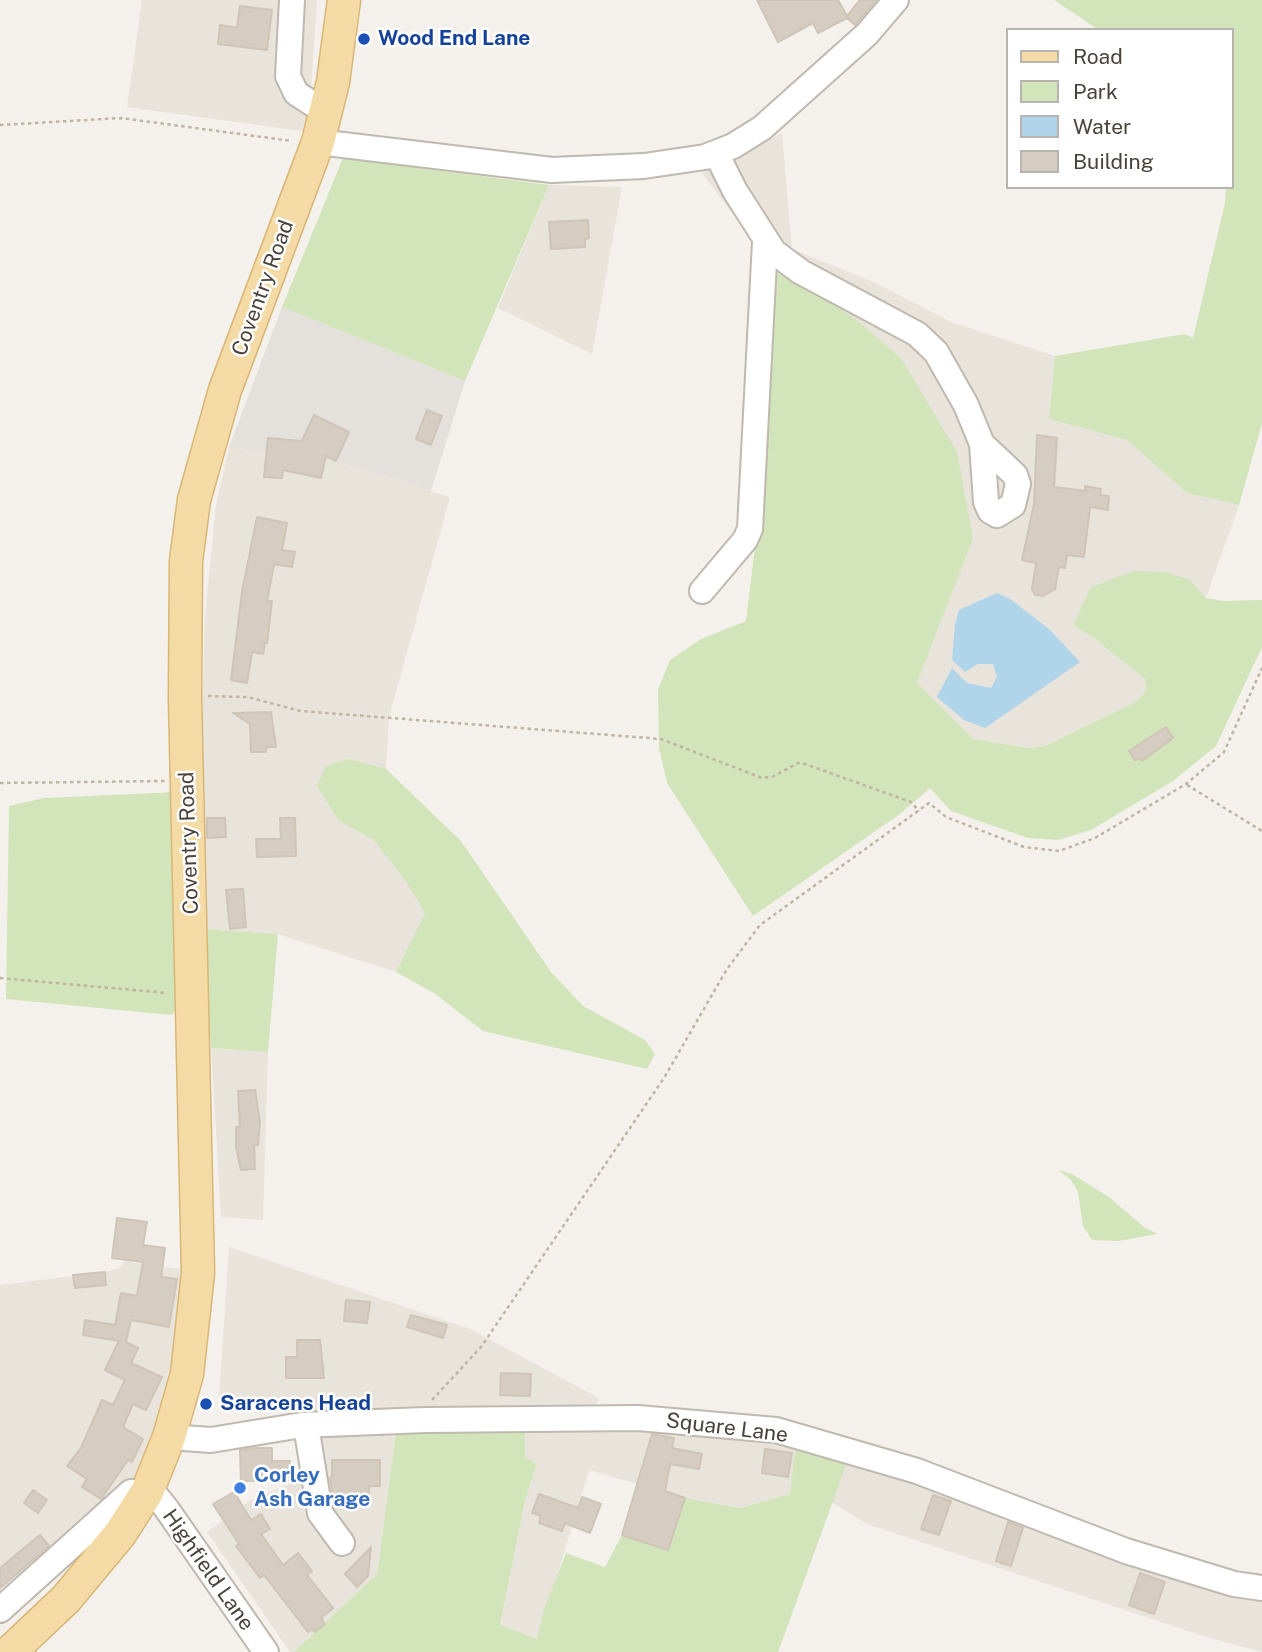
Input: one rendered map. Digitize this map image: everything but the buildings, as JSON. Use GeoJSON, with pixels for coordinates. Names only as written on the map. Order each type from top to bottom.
{"type":"FeatureCollection","features":[{"type":"Feature","properties":{"kind":"main road","name":"Coventry Road"},"geometry":{"type":"LineString","coordinates":[[10,1652],[96,1566],[146,1492],[169,1437],[187,1374],[198,1273],[185,698],[186,561],[194,500],[225,390],[319,134],[344,0]]}},
{"type":"Feature","properties":{"kind":"street"},"geometry":{"type":"LineString","coordinates":[[292,0],[288,76],[319,134],[552,170],[643,166],[705,158],[733,146],[762,128],[867,34],[896,0]]}},
{"type":"Feature","properties":{"kind":"street"},"geometry":{"type":"LineString","coordinates":[[716,153],[765,242],[801,272],[880,313],[927,342],[946,367],[982,444]]}},
{"type":"Feature","properties":{"kind":"street"},"geometry":{"type":"LineString","coordinates":[[702,591],[745,540],[750,529],[765,242]]}},
{"type":"Feature","properties":{"kind":"street","name":"Square Lane"},"geometry":{"type":"LineString","coordinates":[[169,1437],[211,1440],[306,1425],[425,1420],[638,1418],[776,1430],[917,1471],[1126,1551],[1234,1584],[1262,1588]]}},
{"type":"Feature","properties":{"kind":"street"},"geometry":{"type":"LineString","coordinates":[[306,1425],[320,1513],[342,1543]]}},
{"type":"Feature","properties":{"kind":"street"},"geometry":{"type":"LineString","coordinates":[[0,1610],[131,1492],[146,1492]]}},
{"type":"Feature","properties":{"kind":"street","name":"Highfield Lane"},"geometry":{"type":"LineString","coordinates":[[146,1492],[157,1497],[166,1508],[266,1652]]}},
{"type":"Feature","properties":{"kind":"path"},"geometry":{"type":"LineString","coordinates":[[0,125],[121,118],[305,143],[319,134]]}},
{"type":"Feature","properties":{"kind":"path"},"geometry":{"type":"LineString","coordinates":[[425,1420],[427,1406],[481,1347],[664,1078],[727,969],[760,925],[929,803],[946,817],[1024,847],[1059,851],[1095,838],[1186,784],[1224,752],[1262,668]]}},
{"type":"Feature","properties":{"kind":"path"},"geometry":{"type":"LineString","coordinates":[[185,698],[247,697],[301,711],[661,739],[762,778],[772,777],[798,763],[805,764],[911,802],[919,811]]}},
{"type":"Feature","properties":{"kind":"path"},"geometry":{"type":"LineString","coordinates":[[0,783],[187,780]]}},
{"type":"Feature","properties":{"kind":"path"},"geometry":{"type":"LineString","coordinates":[[1186,784],[1262,831]]}},
{"type":"Feature","properties":{"kind":"path"},"geometry":{"type":"LineString","coordinates":[[0,978],[193,995]]}},
{"type":"Feature","properties":{"kind":"shaded area"},"geometry":{"type":"Polygon","coordinates":[[[142,0],[317,0],[308,132],[127,107],[142,0]]]}},
{"type":"Feature","properties":{"kind":"shaded area"},"geometry":{"type":"Polygon","coordinates":[[[782,133],[792,249],[876,283],[951,322],[1055,356],[1049,419],[1127,440],[1187,493],[1239,505],[1206,598],[1190,580],[1134,572],[1091,587],[1073,625],[1094,638],[1145,679],[1146,690],[1137,701],[1045,746],[1029,748],[973,739],[917,683],[973,539],[901,358],[858,321],[807,285],[777,273],[702,173],[782,133]]]}},
{"type":"Feature","properties":{"kind":"shaded area"},"geometry":{"type":"Polygon","coordinates":[[[549,185],[622,187],[592,354],[498,308],[549,185]]]}},
{"type":"Feature","properties":{"kind":"shaded area"},"geometry":{"type":"Polygon","coordinates":[[[282,307],[465,381],[431,491],[325,458],[229,447],[282,307]]]}},
{"type":"Feature","properties":{"kind":"shaded area"},"geometry":{"type":"Polygon","coordinates":[[[229,447],[325,458],[450,497],[389,717],[386,769],[461,841],[396,972],[278,934],[203,929],[200,790],[205,616],[216,505],[229,447]]]}},
{"type":"Feature","properties":{"kind":"shaded area"},"geometry":{"type":"Polygon","coordinates":[[[211,1048],[268,1052],[263,1220],[221,1217],[211,1048]]]}},
{"type":"Feature","properties":{"kind":"shaded area"},"geometry":{"type":"Polygon","coordinates":[[[229,1247],[470,1329],[599,1398],[592,1418],[254,1409],[219,1399],[229,1247]]]}},
{"type":"Feature","properties":{"kind":"shaded area"},"geometry":{"type":"Polygon","coordinates":[[[124,1261],[186,1270],[179,1350],[138,1486],[104,1505],[0,1591],[0,1285],[105,1272],[120,1268],[124,1261]]]}},
{"type":"Feature","properties":{"kind":"shaded area"},"geometry":{"type":"Polygon","coordinates":[[[525,1430],[740,1434],[796,1444],[791,1494],[740,1508],[685,1498],[589,1470],[538,1639],[500,1626],[525,1501],[537,1464],[525,1457],[525,1430]]]}},
{"type":"Feature","properties":{"kind":"shaded area"},"geometry":{"type":"Polygon","coordinates":[[[396,1433],[377,1574],[294,1652],[290,1652],[207,1532],[249,1501],[305,1477],[311,1435],[396,1433]]]}},
{"type":"Feature","properties":{"kind":"shaded area"},"geometry":{"type":"Polygon","coordinates":[[[848,1460],[1240,1599],[1262,1601],[1262,1652],[1203,1636],[867,1524],[831,1502],[848,1460]]]}},
{"type":"Feature","properties":{"kind":"green space"},"geometry":{"type":"Polygon","coordinates":[[[1054,0],[1262,0],[1262,423],[1239,505],[1187,493],[1127,440],[1049,419],[1055,356],[1185,334],[1193,338],[1225,203],[1226,189],[1234,189],[1234,28],[1096,28],[1054,0]]]}},
{"type":"Feature","properties":{"kind":"green space"},"geometry":{"type":"Polygon","coordinates":[[[343,158],[549,185],[465,381],[282,307],[343,158]]]}},
{"type":"Feature","properties":{"kind":"green space"},"geometry":{"type":"Polygon","coordinates":[[[777,273],[807,285],[858,321],[901,358],[957,452],[973,539],[917,683],[973,739],[1029,748],[1045,746],[1137,701],[1146,690],[1145,679],[1094,638],[1073,625],[1091,587],[1134,571],[1165,572],[1190,580],[1206,598],[1224,601],[1262,600],[1262,647],[1216,746],[1173,781],[1091,830],[1058,840],[1028,838],[951,811],[930,788],[900,814],[753,916],[667,783],[659,748],[658,690],[670,660],[701,639],[746,621],[761,497],[777,273]]]}},
{"type":"Feature","properties":{"kind":"green space"},"geometry":{"type":"Polygon","coordinates":[[[348,759],[386,769],[461,841],[551,972],[583,1006],[645,1040],[655,1054],[647,1069],[483,1031],[434,993],[396,972],[425,913],[406,881],[374,840],[339,821],[317,786],[326,766],[348,759]]]}},
{"type":"Feature","properties":{"kind":"green space"},"geometry":{"type":"Polygon","coordinates":[[[177,792],[182,1004],[171,1015],[6,999],[9,806],[44,798],[177,792]]]}},
{"type":"Feature","properties":{"kind":"green space"},"geometry":{"type":"Polygon","coordinates":[[[203,929],[278,934],[268,1052],[211,1048],[203,929]]]}},
{"type":"Feature","properties":{"kind":"green space"},"geometry":{"type":"Polygon","coordinates":[[[1058,1170],[1072,1174],[1109,1197],[1145,1228],[1158,1234],[1118,1241],[1092,1240],[1083,1226],[1078,1192],[1071,1180],[1058,1170]]]}},
{"type":"Feature","properties":{"kind":"green space"},"geometry":{"type":"Polygon","coordinates":[[[525,1430],[525,1457],[537,1464],[525,1501],[500,1625],[537,1639],[544,1609],[566,1553],[605,1567],[622,1535],[668,1550],[685,1498],[740,1508],[790,1494],[796,1444],[848,1460],[778,1652],[294,1652],[377,1574],[396,1433],[525,1430]]]}},
{"type":"Feature","properties":{"kind":"water"},"geometry":{"type":"Polygon","coordinates":[[[997,593],[1010,599],[1049,629],[1080,662],[985,728],[964,720],[937,697],[952,668],[967,683],[991,688],[997,677],[993,664],[978,664],[965,672],[952,660],[959,610],[997,593]]]}},
{"type":"Feature","properties":{"kind":"place","name":"Wood End Lane"},"geometry":{"type":"Point","coordinates":[364,39]}},
{"type":"Feature","properties":{"kind":"place","name":"Saracens Head"},"geometry":{"type":"Point","coordinates":[206,1404]}},
{"type":"Feature","properties":{"kind":"place","name":"Corley Ash Garage"},"geometry":{"type":"Point","coordinates":[240,1488]}}]}
